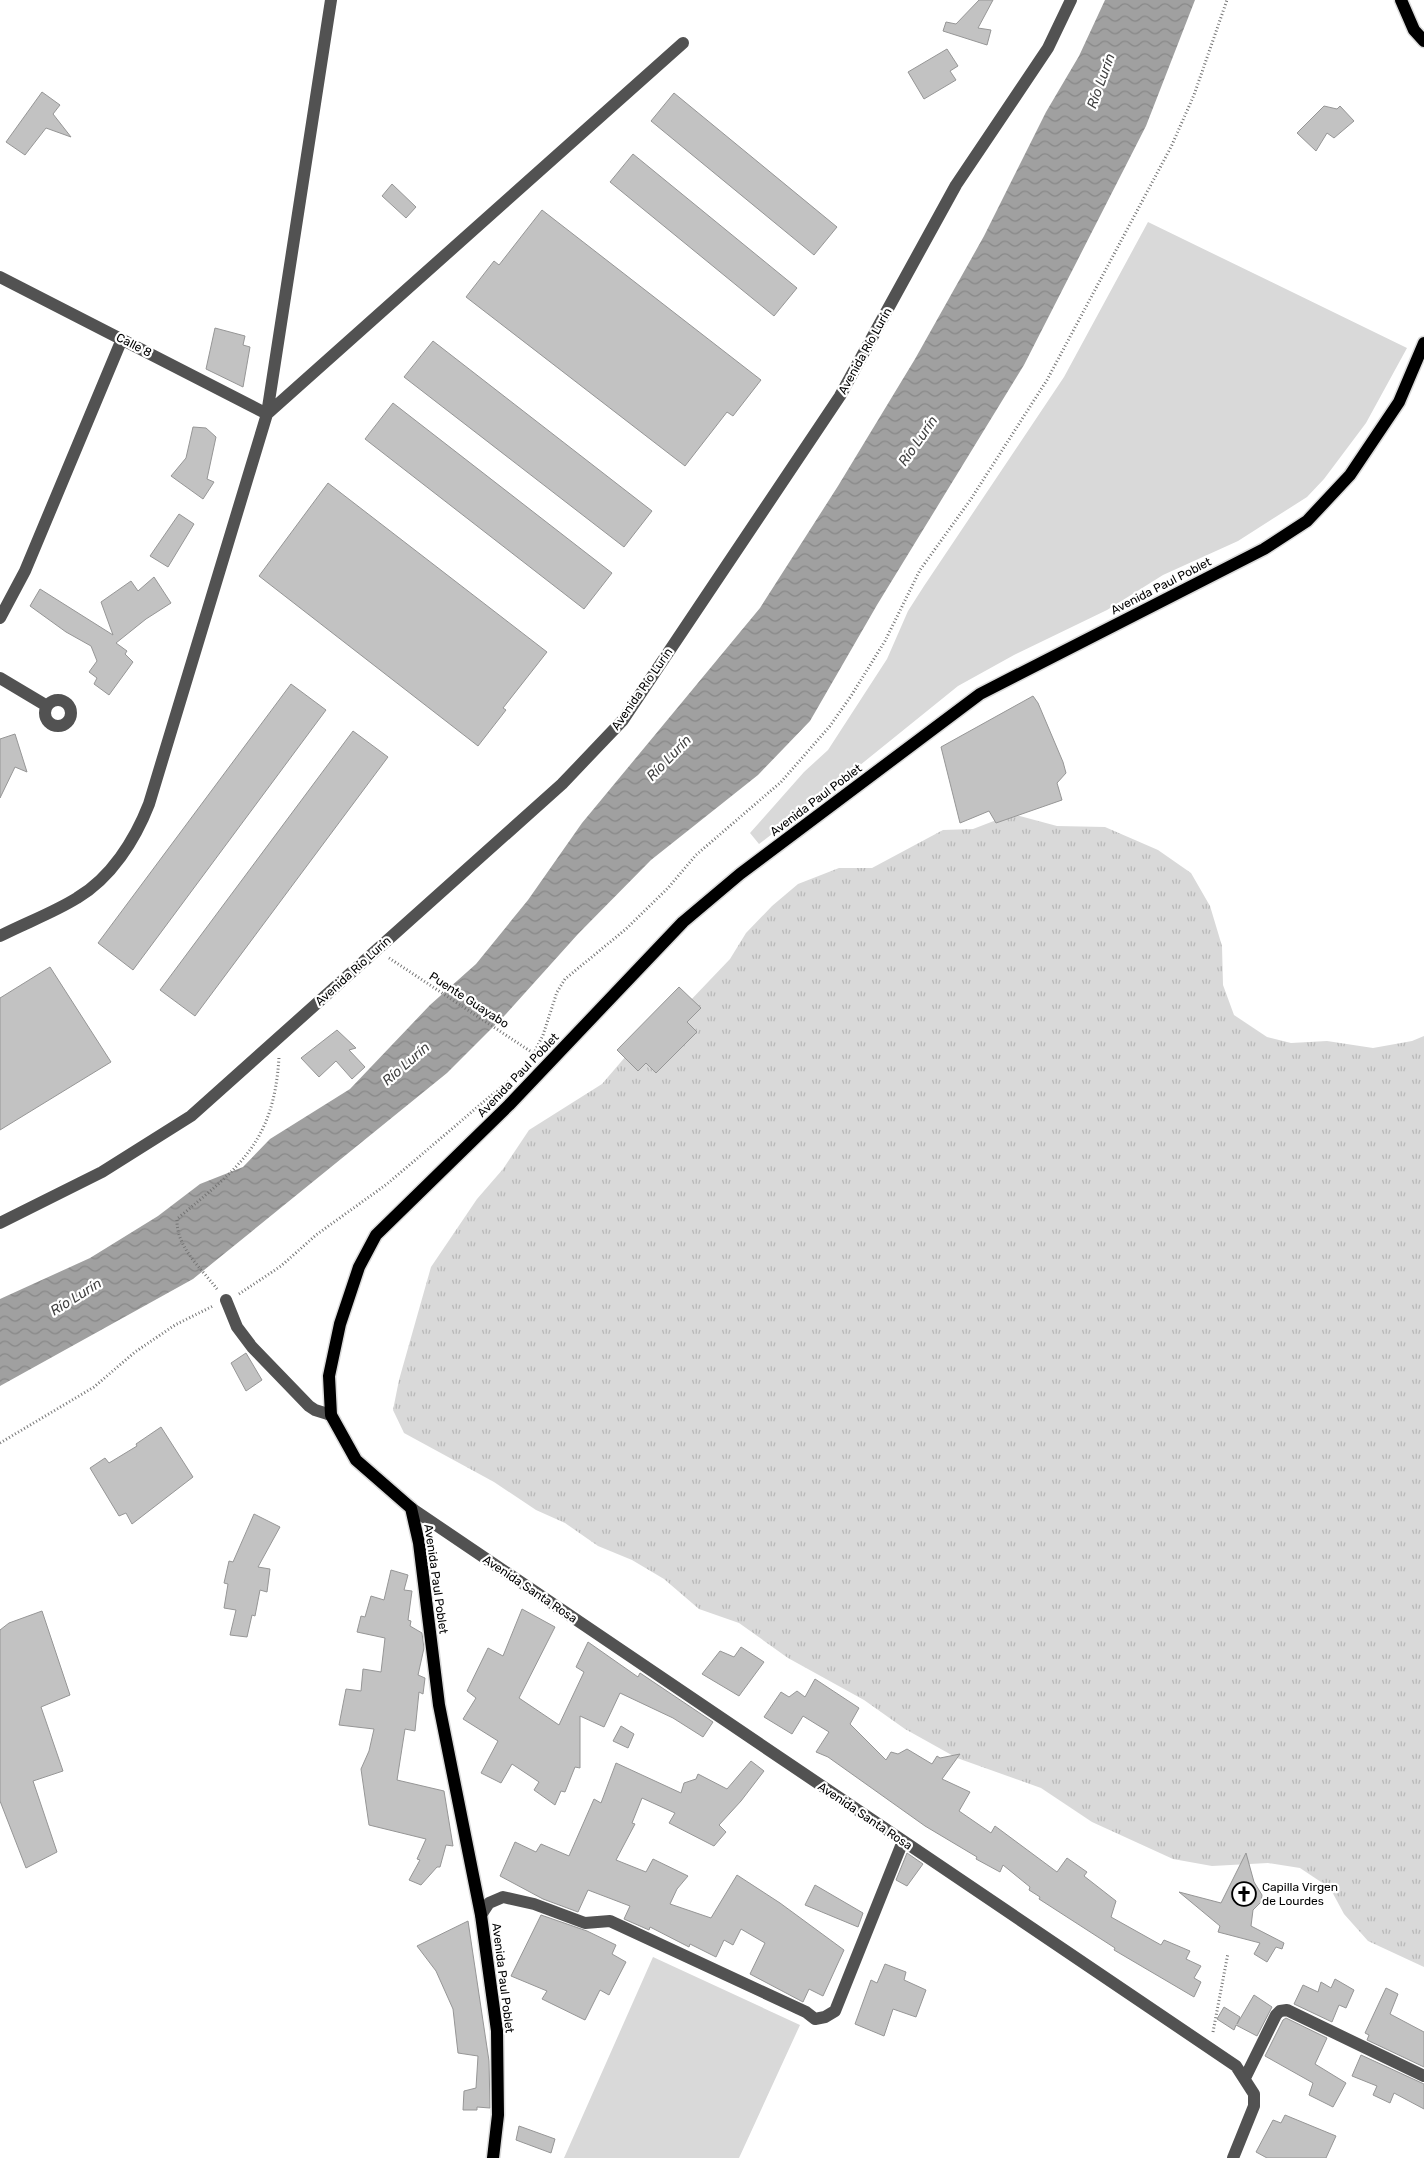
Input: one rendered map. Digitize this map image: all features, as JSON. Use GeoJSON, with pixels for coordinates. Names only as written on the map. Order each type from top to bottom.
{"type":"FeatureCollection","features":[{"type":"Feature","properties":{"kind":"main road"},"geometry":{"type":"LineString","coordinates":[[1401,0],[1414,30],[1424,41]]}},
{"type":"Feature","properties":{"kind":"main road","name":"Avenida Paul Poblet"},"geometry":{"type":"LineString","coordinates":[[493,2158],[498,2116],[497,2031],[481,1915],[438,1705],[419,1543],[411,1508],[356,1460],[331,1415],[329,1376],[340,1324],[360,1267],[376,1236],[549,1063],[683,922],[740,874],[980,694],[1264,549],[1307,521],[1350,475],[1399,402],[1424,343]]}},
{"type":"Feature","properties":{"kind":"street"},"geometry":{"type":"LineString","coordinates":[[0,936],[78,898],[94,886],[122,855],[138,832],[149,804],[267,414],[331,0]]}},
{"type":"Feature","properties":{"kind":"street","name":"Avenida Río Lurín"},"geometry":{"type":"LineString","coordinates":[[0,1223],[102,1172],[191,1116],[562,784],[623,720],[840,396],[956,185],[1048,48],[1071,0]]}},
{"type":"Feature","properties":{"kind":"street"},"geometry":{"type":"LineString","coordinates":[[267,414],[683,43]]}},
{"type":"Feature","properties":{"kind":"street","name":"Calle 8"},"geometry":{"type":"LineString","coordinates":[[0,277],[267,414]]}},
{"type":"Feature","properties":{"kind":"street"},"geometry":{"type":"LineString","coordinates":[[0,618],[25,571],[122,339]]}},
{"type":"Feature","properties":{"kind":"street"},"geometry":{"type":"LineString","coordinates":[[0,678],[47,706]]}},
{"type":"Feature","properties":{"kind":"street"},"geometry":{"type":"LineString","coordinates":[[226,1300],[237,1327],[252,1347],[309,1406],[331,1415]]}},
{"type":"Feature","properties":{"kind":"street","name":"Avenida Santa Rosa"},"geometry":{"type":"LineString","coordinates":[[411,1508],[1236,2066],[1254,2094],[1254,2106],[1233,2158]]}},
{"type":"Feature","properties":{"kind":"street"},"geometry":{"type":"LineString","coordinates":[[481,1915],[489,1902],[503,1897],[534,1904],[585,1923],[610,1921],[797,2008],[815,2019],[825,2018],[836,2011],[903,1842]]}},
{"type":"Feature","properties":{"kind":"street"},"geometry":{"type":"LineString","coordinates":[[1245,2078],[1276,2015],[1280,2011],[1287,2010],[1424,2076]]}},
{"type":"Feature","properties":{"kind":"path"},"geometry":{"type":"LineString","coordinates":[[528,1061],[534,1054],[543,1035],[556,992],[565,979],[626,929],[668,888],[696,855],[781,782],[830,726],[851,696],[885,641],[920,570],[971,499],[1051,371],[1171,147],[1194,95],[1227,0]]}},
{"type":"Feature","properties":{"kind":"path","name":"Puente Guayabo"},"geometry":{"type":"LineString","coordinates":[[377,950],[549,1063]]}},
{"type":"Feature","properties":{"kind":"path"},"geometry":{"type":"LineString","coordinates":[[226,1300],[184,1248],[177,1229],[177,1219],[224,1180],[254,1147],[269,1118],[277,1088],[280,1036]]}},
{"type":"Feature","properties":{"kind":"path"},"geometry":{"type":"LineString","coordinates":[[0,1443],[94,1387],[135,1352],[174,1325],[257,1284],[316,1235],[387,1184],[514,1075]]}},
{"type":"Feature","properties":{"kind":"path"},"geometry":{"type":"LineString","coordinates":[[1211,2050],[1216,2011],[1228,1953]]}},
{"type":"Feature","properties":{"kind":"green space"},"geometry":{"type":"Polygon","coordinates":[[[1148,222],[1407,348],[1366,423],[1324,479],[1307,497],[1238,541],[1163,575],[1107,610],[1014,655],[958,686],[759,844],[750,833],[804,772],[828,750],[887,659],[908,611],[1064,377],[1148,222]]]}},
{"type":"Feature","properties":{"kind":"green space"},"geometry":{"type":"Polygon","coordinates":[[[1012,814],[1057,826],[1105,827],[1158,850],[1191,873],[1210,906],[1222,946],[1223,985],[1234,1015],[1267,1037],[1291,1043],[1327,1041],[1373,1048],[1412,1041],[1424,1036],[1424,1967],[1368,1941],[1344,1914],[1330,1888],[1300,1868],[1268,1863],[1212,1866],[1173,1859],[1092,1822],[1041,1788],[957,1758],[905,1729],[864,1700],[788,1658],[739,1623],[699,1609],[664,1579],[632,1560],[598,1546],[565,1523],[536,1510],[494,1482],[404,1433],[393,1410],[399,1380],[431,1267],[477,1199],[503,1169],[529,1130],[602,1084],[644,1035],[667,1025],[730,959],[746,933],[772,906],[798,884],[839,868],[872,868],[943,830],[973,829],[1012,814]]]}},
{"type":"Feature","properties":{"kind":"green space"},"geometry":{"type":"Polygon","coordinates":[[[653,1957],[800,2025],[739,2158],[564,2158],[653,1957]]]}},
{"type":"Feature","properties":{"kind":"water","name":"Río Lurín"},"geometry":{"type":"Polygon","coordinates":[[[1105,0],[1195,0],[1146,126],[1024,365],[877,605],[810,721],[758,775],[651,860],[578,934],[506,1014],[447,1073],[193,1279],[0,1386],[0,1299],[90,1258],[158,1216],[200,1184],[243,1167],[270,1139],[350,1089],[430,1005],[476,964],[528,900],[582,823],[760,608],[838,486],[915,359],[984,236],[1046,112],[1079,56],[1105,0]]]}},
{"type":"Feature","properties":{"kind":"building"},"geometry":{"type":"Polygon","coordinates":[[[979,0],[993,0],[978,28],[991,30],[987,45],[943,31],[946,22],[956,24],[979,0]]]}},
{"type":"Feature","properties":{"kind":"building"},"geometry":{"type":"Polygon","coordinates":[[[947,49],[958,66],[950,71],[956,80],[924,99],[908,72],[947,49]]]}},
{"type":"Feature","properties":{"kind":"building"},"geometry":{"type":"Polygon","coordinates":[[[42,92],[60,105],[53,114],[71,137],[46,128],[25,155],[6,142],[42,92]]]}},
{"type":"Feature","properties":{"kind":"building"},"geometry":{"type":"Polygon","coordinates":[[[674,93],[837,227],[814,255],[651,121],[674,93]]]}},
{"type":"Feature","properties":{"kind":"building"},"geometry":{"type":"Polygon","coordinates":[[[1324,106],[1337,109],[1340,106],[1354,121],[1334,138],[1327,133],[1316,151],[1297,133],[1324,106]]]}},
{"type":"Feature","properties":{"kind":"building"},"geometry":{"type":"Polygon","coordinates":[[[633,154],[797,288],[774,316],[610,182],[633,154]]]}},
{"type":"Feature","properties":{"kind":"building"},"geometry":{"type":"Polygon","coordinates":[[[392,184],[416,207],[406,218],[382,196],[392,184]]]}},
{"type":"Feature","properties":{"kind":"building"},"geometry":{"type":"Polygon","coordinates":[[[542,210],[761,380],[733,416],[727,412],[685,466],[466,297],[494,261],[499,265],[542,210]]]}},
{"type":"Feature","properties":{"kind":"building"},"geometry":{"type":"Polygon","coordinates":[[[215,328],[245,336],[243,345],[250,347],[243,387],[206,369],[215,328]]]}},
{"type":"Feature","properties":{"kind":"building"},"geometry":{"type":"Polygon","coordinates":[[[433,341],[652,511],[624,547],[404,377],[433,341]]]}},
{"type":"Feature","properties":{"kind":"building"},"geometry":{"type":"Polygon","coordinates":[[[393,403],[612,573],[584,609],[365,439],[393,403]]]}},
{"type":"Feature","properties":{"kind":"building"},"geometry":{"type":"Polygon","coordinates":[[[193,427],[206,428],[216,437],[207,479],[214,482],[203,499],[171,476],[186,458],[193,427]]]}},
{"type":"Feature","properties":{"kind":"building"},"geometry":{"type":"Polygon","coordinates":[[[328,483],[547,652],[503,708],[506,710],[478,746],[259,576],[328,483]]]}},
{"type":"Feature","properties":{"kind":"building"},"geometry":{"type":"Polygon","coordinates":[[[179,514],[194,524],[168,567],[150,556],[179,514]]]}},
{"type":"Feature","properties":{"kind":"building"},"geometry":{"type":"Polygon","coordinates":[[[154,577],[171,603],[146,619],[116,643],[127,651],[125,654],[133,662],[109,695],[94,684],[97,678],[89,672],[97,661],[91,646],[66,632],[30,606],[40,589],[113,635],[101,602],[131,581],[138,591],[154,577]]]}},
{"type":"Feature","properties":{"kind":"building"},"geometry":{"type":"Polygon","coordinates":[[[291,684],[326,710],[133,970],[98,943],[291,684]]]}},
{"type":"Feature","properties":{"kind":"building"},"geometry":{"type":"Polygon","coordinates":[[[1033,696],[1038,703],[1063,762],[1066,773],[1057,783],[1062,800],[996,823],[989,811],[960,823],[941,747],[1033,696]]]}},
{"type":"Feature","properties":{"kind":"building"},"geometry":{"type":"Polygon","coordinates":[[[353,731],[388,757],[195,1016],[160,990],[353,731]]]}},
{"type":"Feature","properties":{"kind":"building"},"geometry":{"type":"Polygon","coordinates":[[[15,734],[27,772],[15,767],[0,798],[0,739],[15,734]]]}},
{"type":"Feature","properties":{"kind":"building"},"geometry":{"type":"Polygon","coordinates":[[[50,967],[111,1062],[0,1130],[0,998],[50,967]]]}},
{"type":"Feature","properties":{"kind":"building"},"geometry":{"type":"Polygon","coordinates":[[[679,987],[701,1008],[687,1022],[697,1032],[656,1073],[646,1063],[638,1071],[617,1050],[679,987]]]}},
{"type":"Feature","properties":{"kind":"building"},"geometry":{"type":"Polygon","coordinates":[[[337,1030],[356,1048],[349,1050],[365,1067],[352,1079],[336,1061],[319,1077],[301,1058],[337,1030]]]}},
{"type":"Feature","properties":{"kind":"building"},"geometry":{"type":"Polygon","coordinates":[[[246,1353],[262,1380],[246,1391],[231,1363],[246,1353]]]}},
{"type":"Feature","properties":{"kind":"building"},"geometry":{"type":"Polygon","coordinates":[[[161,1427],[193,1477],[132,1524],[126,1513],[119,1516],[90,1468],[105,1458],[109,1463],[137,1446],[136,1444],[161,1427]]]}},
{"type":"Feature","properties":{"kind":"building"},"geometry":{"type":"Polygon","coordinates":[[[254,1514],[280,1527],[258,1567],[270,1569],[267,1592],[260,1590],[255,1616],[252,1615],[247,1637],[230,1635],[236,1610],[224,1608],[228,1584],[224,1583],[229,1561],[233,1562],[254,1514]]]}},
{"type":"Feature","properties":{"kind":"building"},"geometry":{"type":"Polygon","coordinates":[[[391,1570],[408,1575],[404,1590],[412,1591],[408,1620],[411,1621],[410,1626],[422,1633],[424,1648],[418,1675],[425,1678],[423,1694],[419,1692],[415,1731],[405,1729],[397,1780],[444,1791],[453,1846],[446,1845],[440,1867],[437,1867],[421,1885],[409,1880],[420,1860],[417,1859],[426,1839],[369,1825],[361,1769],[369,1751],[374,1729],[339,1725],[346,1689],[361,1691],[363,1669],[381,1672],[385,1638],[357,1632],[361,1616],[365,1617],[371,1596],[384,1600],[391,1570]]]}},
{"type":"Feature","properties":{"kind":"building"},"geometry":{"type":"Polygon","coordinates":[[[522,1609],[555,1627],[519,1698],[559,1725],[584,1672],[576,1667],[588,1642],[638,1677],[640,1673],[713,1722],[703,1737],[673,1718],[620,1693],[604,1727],[580,1716],[580,1768],[575,1767],[565,1792],[561,1791],[555,1805],[534,1790],[539,1782],[512,1764],[501,1783],[481,1773],[498,1741],[463,1719],[476,1698],[467,1691],[488,1648],[503,1656],[522,1609]]]}},
{"type":"Feature","properties":{"kind":"building"},"geometry":{"type":"Polygon","coordinates":[[[42,1611],[70,1695],[41,1707],[63,1771],[33,1781],[57,1852],[26,1868],[0,1801],[0,1630],[9,1623],[42,1611]]]}},
{"type":"Feature","properties":{"kind":"building"},"geometry":{"type":"Polygon","coordinates":[[[741,1647],[764,1662],[739,1696],[702,1674],[720,1651],[734,1657],[741,1647]]]}},
{"type":"Feature","properties":{"kind":"building"},"geometry":{"type":"Polygon","coordinates":[[[815,1679],[859,1708],[850,1724],[886,1760],[891,1752],[898,1754],[907,1749],[932,1764],[937,1756],[940,1758],[960,1754],[942,1779],[970,1792],[959,1811],[991,1833],[995,1826],[1057,1872],[1067,1858],[1087,1872],[1084,1876],[1116,1901],[1111,1917],[1161,1945],[1164,1940],[1190,1951],[1186,1959],[1201,1966],[1194,1978],[1201,1982],[1194,1997],[1114,1950],[1115,1948],[1039,1899],[1040,1897],[1029,1890],[1030,1887],[1003,1865],[1000,1872],[976,1859],[977,1857],[925,1826],[828,1757],[816,1752],[829,1732],[803,1716],[792,1734],[764,1717],[781,1692],[789,1697],[797,1691],[805,1697],[815,1679]]]}},
{"type":"Feature","properties":{"kind":"building"},"geometry":{"type":"Polygon","coordinates":[[[621,1726],[634,1734],[628,1748],[613,1741],[621,1726]]]}},
{"type":"Feature","properties":{"kind":"building"},"geometry":{"type":"Polygon","coordinates":[[[751,1761],[764,1771],[741,1801],[719,1825],[726,1832],[714,1846],[669,1823],[675,1813],[642,1798],[632,1823],[635,1824],[616,1860],[646,1872],[653,1859],[688,1876],[677,1889],[670,1904],[711,1918],[737,1875],[780,1903],[844,1950],[823,1996],[809,1989],[803,2002],[750,1974],[765,1943],[741,1929],[733,1945],[724,1940],[716,1957],[690,1944],[689,1947],[650,1927],[649,1930],[624,1919],[630,1906],[588,1890],[578,1912],[543,1899],[500,1876],[515,1842],[536,1852],[541,1844],[569,1856],[594,1799],[601,1803],[616,1763],[681,1793],[684,1783],[696,1779],[698,1774],[727,1789],[751,1761]]]}},
{"type":"Feature","properties":{"kind":"building"},"geometry":{"type":"Polygon","coordinates":[[[907,1853],[923,1864],[907,1886],[896,1880],[907,1853]]]}},
{"type":"Feature","properties":{"kind":"building","name":"Capilla Virgen de Lourdes"},"geometry":{"type":"Polygon","coordinates":[[[1246,1853],[1254,1882],[1262,1895],[1261,1902],[1253,1910],[1251,1926],[1284,1943],[1282,1949],[1276,1947],[1267,1962],[1254,1954],[1260,1943],[1218,1932],[1220,1926],[1179,1892],[1221,1903],[1246,1853]]]}},
{"type":"Feature","properties":{"kind":"building"},"geometry":{"type":"Polygon","coordinates":[[[815,1885],[863,1913],[858,1927],[805,1905],[815,1885]]]}},
{"type":"Feature","properties":{"kind":"building"},"geometry":{"type":"Polygon","coordinates":[[[541,1915],[587,1931],[616,1945],[612,1954],[626,1962],[609,1995],[600,1990],[585,2020],[542,1999],[547,1991],[511,1976],[541,1915]]]}},
{"type":"Feature","properties":{"kind":"building"},"geometry":{"type":"Polygon","coordinates":[[[468,1921],[489,2061],[490,2108],[477,2107],[477,2110],[463,2110],[464,2091],[476,2088],[478,2056],[458,2053],[453,2009],[436,1971],[417,1946],[468,1921]]]}},
{"type":"Feature","properties":{"kind":"building"},"geometry":{"type":"Polygon","coordinates":[[[885,1964],[906,1972],[904,1980],[926,1990],[916,2017],[893,2009],[884,2036],[855,2024],[871,1980],[877,1983],[885,1964]]]}},
{"type":"Feature","properties":{"kind":"building"},"geometry":{"type":"Polygon","coordinates":[[[1335,1979],[1354,1990],[1346,2008],[1339,2005],[1332,2022],[1294,2004],[1303,1985],[1318,1992],[1321,1982],[1331,1988],[1335,1979]]]}},
{"type":"Feature","properties":{"kind":"building"},"geometry":{"type":"Polygon","coordinates":[[[1386,1988],[1398,1994],[1390,2014],[1424,2032],[1424,2067],[1367,2040],[1369,2035],[1365,2033],[1386,1988]]]}},
{"type":"Feature","properties":{"kind":"building"},"geometry":{"type":"Polygon","coordinates":[[[1254,1995],[1272,2007],[1257,2036],[1236,2025],[1234,2030],[1217,2019],[1224,2007],[1240,2017],[1237,2024],[1254,1995]]]}},
{"type":"Feature","properties":{"kind":"building"},"geometry":{"type":"Polygon","coordinates":[[[1286,2018],[1327,2038],[1315,2064],[1346,2083],[1333,2107],[1309,2095],[1313,2083],[1265,2056],[1283,2020],[1286,2018]]]}},
{"type":"Feature","properties":{"kind":"building"},"geometry":{"type":"Polygon","coordinates":[[[1361,2055],[1424,2084],[1424,2109],[1394,2093],[1390,2103],[1373,2095],[1377,2086],[1352,2076],[1361,2055]]]}},
{"type":"Feature","properties":{"kind":"building"},"geometry":{"type":"Polygon","coordinates":[[[1285,2115],[1336,2136],[1326,2158],[1267,2158],[1256,2152],[1273,2120],[1281,2123],[1285,2115]]]}},
{"type":"Feature","properties":{"kind":"building"},"geometry":{"type":"Polygon","coordinates":[[[519,2126],[555,2139],[551,2153],[516,2140],[519,2126]]]}},
{"type":"Feature","properties":{"kind":"place","name":"Capilla Virgen de Lourdes"},"geometry":{"type":"Point","coordinates":[1244,1894]}}]}
